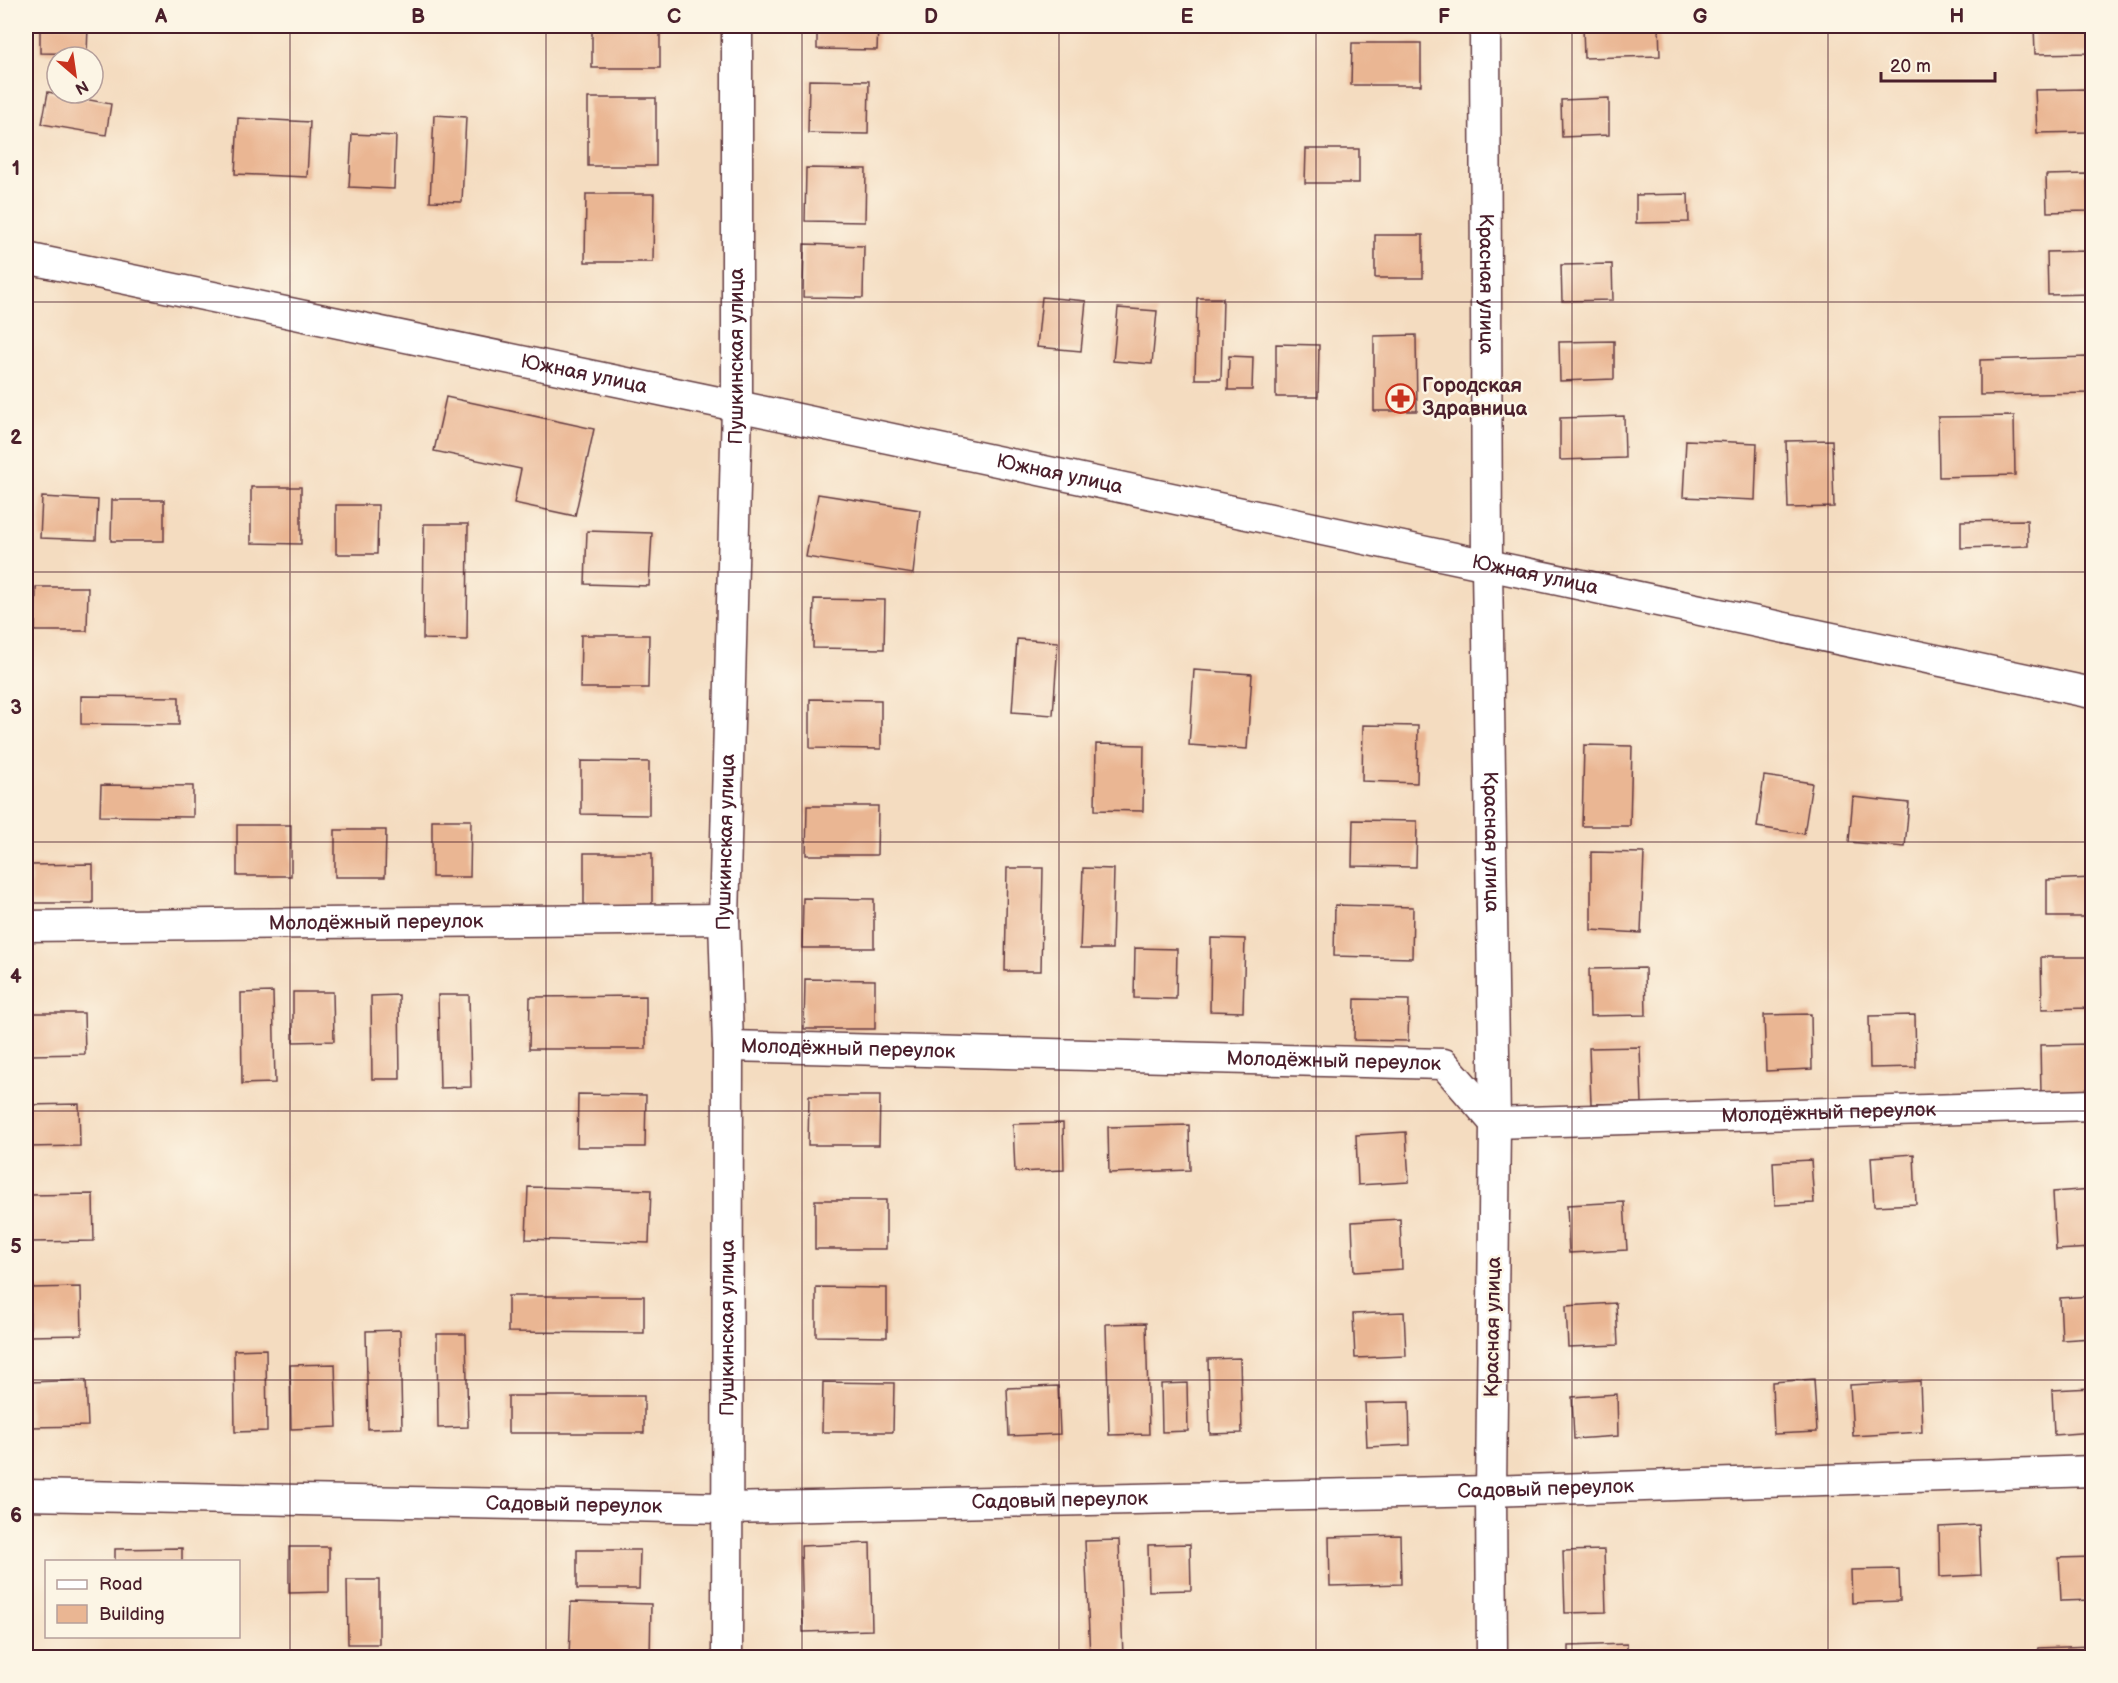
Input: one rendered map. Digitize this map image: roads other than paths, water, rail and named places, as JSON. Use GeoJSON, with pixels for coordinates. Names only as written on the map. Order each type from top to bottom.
{"type":"FeatureCollection","features":[{"type":"Feature","properties":{"kind":"street","name":"Пушкинская улица"},"geometry":{"type":"LineString","coordinates":[[726,1658],[728,1046],[724,919],[737,406],[737,26]]}},
{"type":"Feature","properties":{"kind":"street","name":"Красная улица"},"geometry":{"type":"LineString","coordinates":[[1485,26],[1487,565],[1496,1123],[1491,1491],[1492,1658]]}},
{"type":"Feature","properties":{"kind":"street","name":"Южная улица"},"geometry":{"type":"LineString","coordinates":[[26,258],[2092,693]]}},
{"type":"Feature","properties":{"kind":"street","name":"Молодёжный переулок"},"geometry":{"type":"LineString","coordinates":[[26,926],[724,919]]}},
{"type":"Feature","properties":{"kind":"street","name":"Молодёжный переулок"},"geometry":{"type":"LineString","coordinates":[[728,1046],[1444,1064],[1496,1123],[2092,1105]]}},
{"type":"Feature","properties":{"kind":"street","name":"Садовый переулок"},"geometry":{"type":"LineString","coordinates":[[26,1495],[727,1508],[1491,1491],[2092,1471]]}},
{"type":"Feature","properties":{"kind":"place","name":"Городская Здравница"},"geometry":{"type":"Point","coordinates":[1401,398]}}]}
